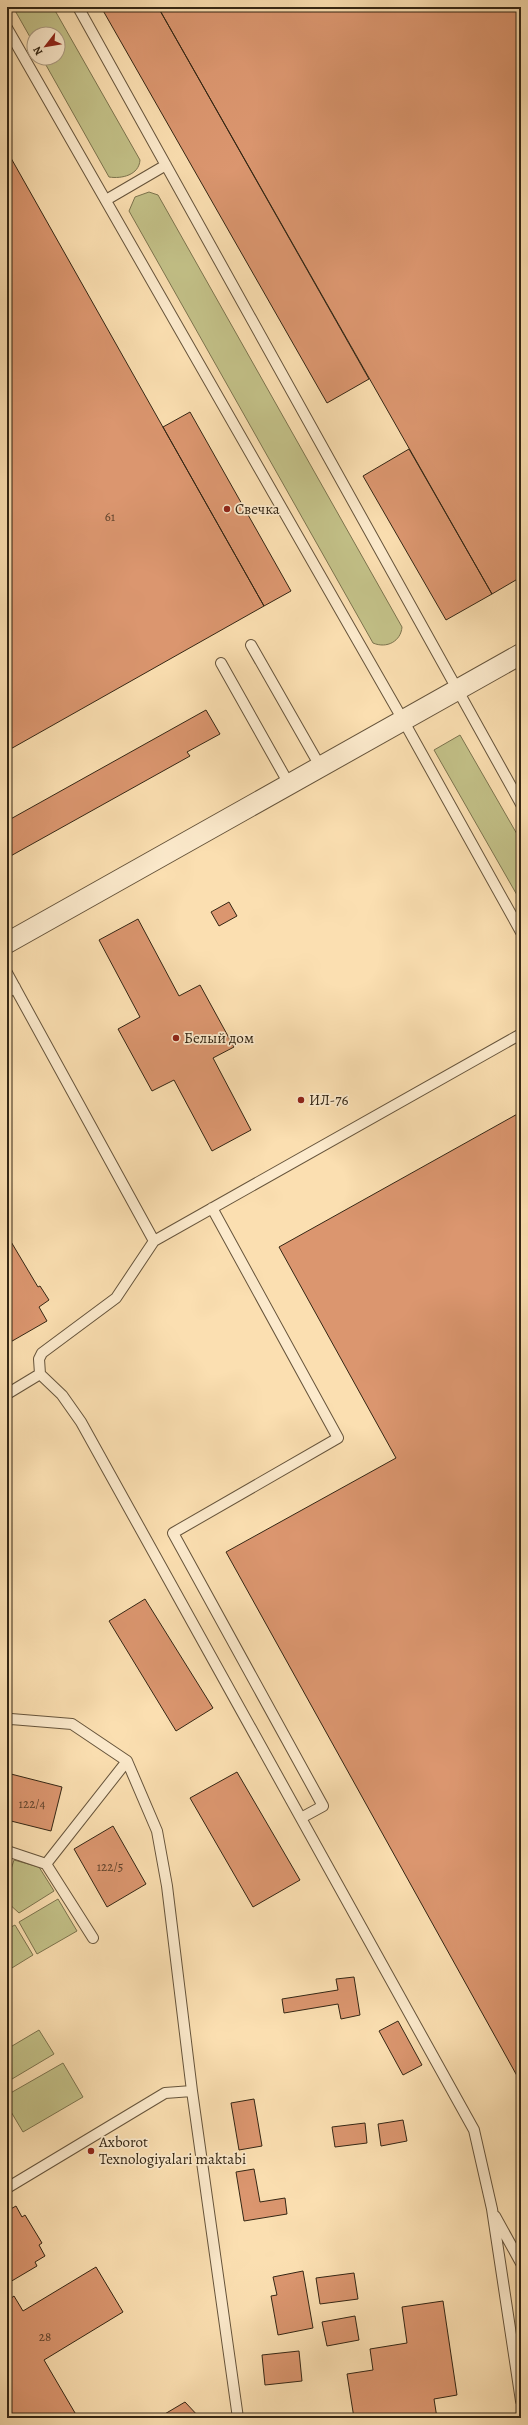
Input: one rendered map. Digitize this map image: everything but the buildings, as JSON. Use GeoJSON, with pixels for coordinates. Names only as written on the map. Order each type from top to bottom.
{"type":"FeatureCollection","features":[{"type":"Feature","properties":{"kind":"street"},"geometry":{"type":"LineString","coordinates":[[7,943],[521,654]]}},
{"type":"Feature","properties":{"kind":"lane"},"geometry":{"type":"LineString","coordinates":[[78,7],[521,804]]}},
{"type":"Feature","properties":{"kind":"lane"},"geometry":{"type":"LineString","coordinates":[[7,28],[403,720],[521,932]]}},
{"type":"Feature","properties":{"kind":"lane"},"geometry":{"type":"LineString","coordinates":[[106,200],[166,165]]}},
{"type":"Feature","properties":{"kind":"lane"},"geometry":{"type":"LineString","coordinates":[[251,645],[320,766]]}},
{"type":"Feature","properties":{"kind":"lane"},"geometry":{"type":"LineString","coordinates":[[221,663],[289,784]]}},
{"type":"Feature","properties":{"kind":"lane"},"geometry":{"type":"LineString","coordinates":[[7,973],[11,990],[154,1241]]}},
{"type":"Feature","properties":{"kind":"lane"},"geometry":{"type":"LineString","coordinates":[[521,1034],[154,1241],[116,1298],[42,1353],[39,1359],[40,1374],[62,1395],[81,1422],[474,2130],[492,2209],[521,2401]]}},
{"type":"Feature","properties":{"kind":"lane"},"geometry":{"type":"LineString","coordinates":[[212,1208],[338,1438],[173,1534],[324,1806],[301,1818]]}},
{"type":"Feature","properties":{"kind":"lane"},"geometry":{"type":"LineString","coordinates":[[7,1394],[40,1374]]}},
{"type":"Feature","properties":{"kind":"lane"},"geometry":{"type":"LineString","coordinates":[[7,1721],[11,1719],[72,1724],[127,1761],[157,1831],[167,1886],[192,2090],[238,2418]]}},
{"type":"Feature","properties":{"kind":"lane"},"geometry":{"type":"LineString","coordinates":[[46,1864],[127,1761]]}},
{"type":"Feature","properties":{"kind":"lane"},"geometry":{"type":"LineString","coordinates":[[7,1851],[46,1864],[93,1938]]}},
{"type":"Feature","properties":{"kind":"lane"},"geometry":{"type":"LineString","coordinates":[[7,2188],[165,2094],[192,2090]]}},
{"type":"Feature","properties":{"kind":"lane"},"geometry":{"type":"LineString","coordinates":[[492,2209],[521,2263]]}},
{"type":"Feature","properties":{"kind":"shaded area"},"geometry":{"type":"Polygon","coordinates":[[[13,7],[53,7],[64,26],[26,26],[26,30],[13,7]]]}},
{"type":"Feature","properties":{"kind":"shaded area"},"geometry":{"type":"Polygon","coordinates":[[[66,30],[140,160],[137,169],[129,175],[109,177],[47,66],[66,66],[66,30]]]}},
{"type":"Feature","properties":{"kind":"shaded area"},"geometry":{"type":"Polygon","coordinates":[[[149,192],[158,195],[402,627],[396,640],[383,645],[373,643],[129,211],[135,197],[149,192]]]}},
{"type":"Feature","properties":{"kind":"shaded area"},"geometry":{"type":"Polygon","coordinates":[[[460,735],[521,841],[521,902],[434,750],[460,735]]]}},
{"type":"Feature","properties":{"kind":"shaded area"},"geometry":{"type":"Polygon","coordinates":[[[14,1860],[39,1867],[54,1891],[19,1913],[7,1902],[7,1882],[14,1860]]]}},
{"type":"Feature","properties":{"kind":"shaded area"},"geometry":{"type":"Polygon","coordinates":[[[58,1899],[77,1931],[37,1954],[19,1922],[58,1899]]]}},
{"type":"Feature","properties":{"kind":"shaded area"},"geometry":{"type":"Polygon","coordinates":[[[15,1925],[33,1955],[7,1971],[7,1929],[15,1925]]]}},
{"type":"Feature","properties":{"kind":"shaded area"},"geometry":{"type":"Polygon","coordinates":[[[39,2030],[54,2054],[7,2082],[7,2049],[39,2030]]]}},
{"type":"Feature","properties":{"kind":"shaded area"},"geometry":{"type":"Polygon","coordinates":[[[63,2063],[83,2097],[23,2132],[7,2105],[7,2095],[63,2063]]]}},
{"type":"Feature","properties":{"kind":"place","name":"Свечка"},"geometry":{"type":"Point","coordinates":[227,509]}},
{"type":"Feature","properties":{"kind":"place","name":"Белый дом"},"geometry":{"type":"Point","coordinates":[176,1038]}},
{"type":"Feature","properties":{"kind":"place","name":"ИЛ-76"},"geometry":{"type":"Point","coordinates":[301,1100]}},
{"type":"Feature","properties":{"kind":"place","name":"Axborot Texnologiyalari maktabi"},"geometry":{"type":"Point","coordinates":[91,2151]}}]}
